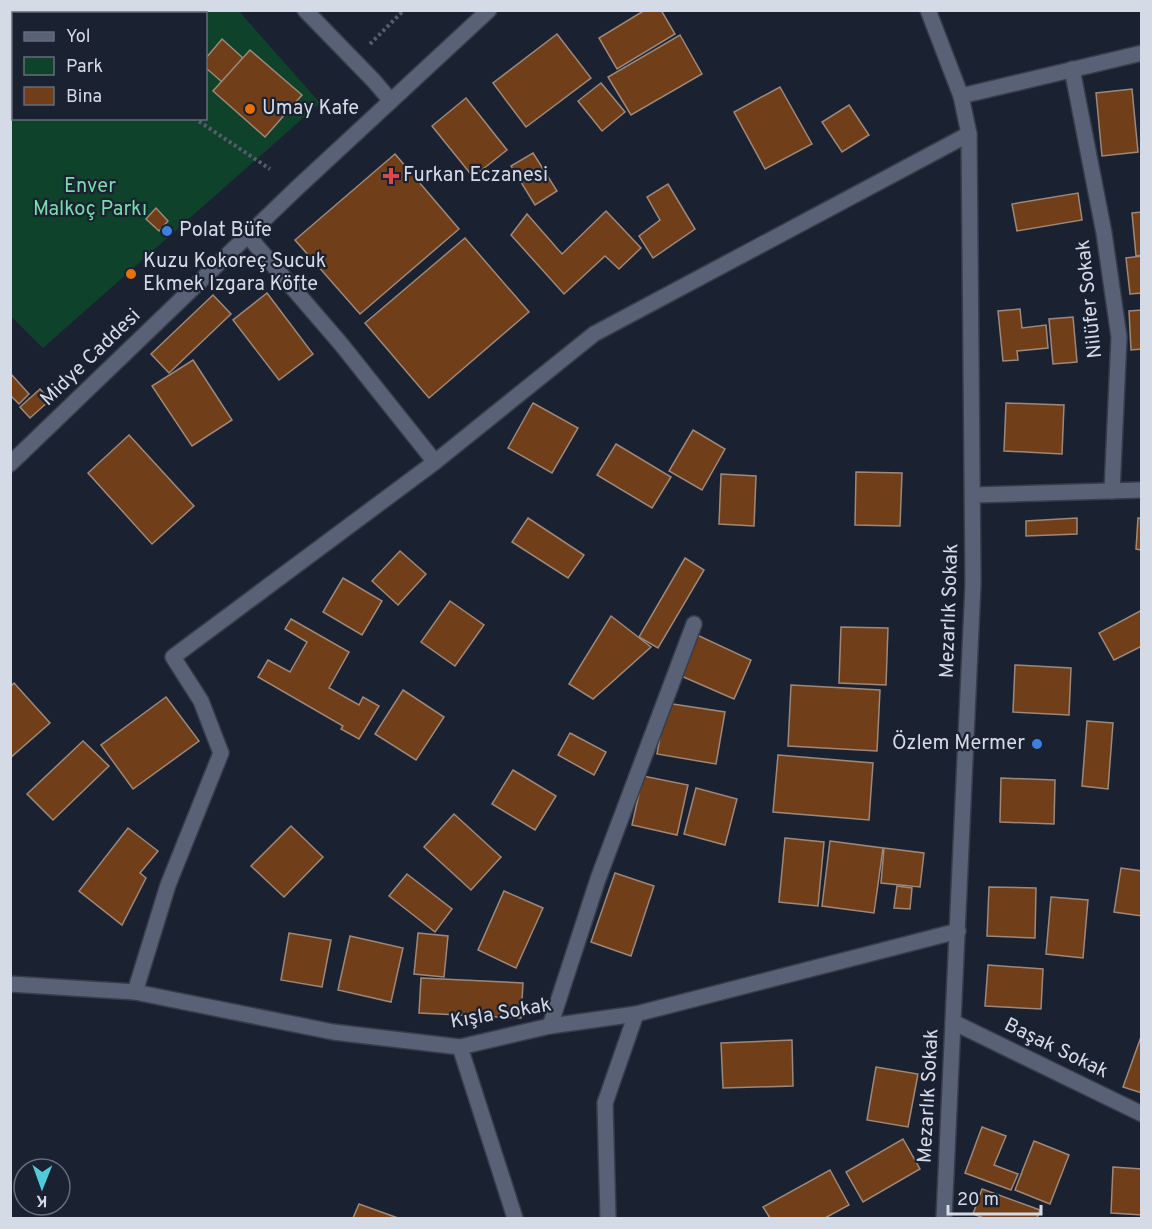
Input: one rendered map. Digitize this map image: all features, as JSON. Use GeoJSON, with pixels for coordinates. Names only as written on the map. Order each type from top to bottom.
{"type":"FeatureCollection","features":[{"type":"Feature","properties":{"kind":"street"},"geometry":{"type":"LineString","coordinates":[[305,10],[391,101]]}},
{"type":"Feature","properties":{"kind":"street","name":"Midye Caddesi"},"geometry":{"type":"LineString","coordinates":[[10,464],[297,188],[489,10]]}},
{"type":"Feature","properties":{"kind":"street","name":"Mezarlık Sokak"},"geometry":{"type":"LineString","coordinates":[[928,10],[961,96],[969,134],[973,584],[944,1218]]}},
{"type":"Feature","properties":{"kind":"street"},"geometry":{"type":"LineString","coordinates":[[961,96],[1142,53]]}},
{"type":"Feature","properties":{"kind":"street","name":"Nilüfer Sokak"},"geometry":{"type":"LineString","coordinates":[[1072,69],[1104,233],[1119,337],[1112,491]]}},
{"type":"Feature","properties":{"kind":"street"},"geometry":{"type":"LineString","coordinates":[[135,992],[168,885],[221,753],[201,701],[173,657],[435,462],[594,334],[969,134]]}},
{"type":"Feature","properties":{"kind":"street"},"geometry":{"type":"LineString","coordinates":[[248,236],[341,344],[435,462]]}},
{"type":"Feature","properties":{"kind":"street"},"geometry":{"type":"LineString","coordinates":[[973,495],[1142,490]]}},
{"type":"Feature","properties":{"kind":"street"},"geometry":{"type":"LineString","coordinates":[[550,1026],[598,879],[694,624]]}},
{"type":"Feature","properties":{"kind":"street","name":"Kışla Sokak"},"geometry":{"type":"LineString","coordinates":[[10,984],[135,992],[333,1032],[460,1047],[550,1026],[636,1014],[958,931]]}},
{"type":"Feature","properties":{"kind":"street"},"geometry":{"type":"LineString","coordinates":[[608,1218],[605,1103],[636,1014]]}},
{"type":"Feature","properties":{"kind":"street","name":"Başak Sokak"},"geometry":{"type":"LineString","coordinates":[[953,1022],[1142,1114]]}},
{"type":"Feature","properties":{"kind":"street"},"geometry":{"type":"LineString","coordinates":[[460,1047],[515,1218]]}},
{"type":"Feature","properties":{"kind":"path"},"geometry":{"type":"LineString","coordinates":[[353,61],[404,10]]}},
{"type":"Feature","properties":{"kind":"path"},"geometry":{"type":"LineString","coordinates":[[197,120],[270,169]]}},
{"type":"Feature","properties":{"kind":"green space","name":"Enver Malkoç Parkı"},"geometry":{"type":"Polygon","coordinates":[[[41,10],[238,10],[320,103],[43,348],[11,316],[10,93],[12,88],[12,120],[207,120],[207,12],[40,12],[41,10]]]}},
{"type":"Feature","properties":{"kind":"building"},"geometry":{"type":"Polygon","coordinates":[[[645,10],[661,10],[675,34],[617,69],[599,38],[645,10]]]}},
{"type":"Feature","properties":{"kind":"building"},"geometry":{"type":"Polygon","coordinates":[[[557,34],[591,78],[526,127],[493,83],[557,34]]]}},
{"type":"Feature","properties":{"kind":"building"},"geometry":{"type":"Polygon","coordinates":[[[680,35],[702,74],[631,115],[608,77],[680,35]]]}},
{"type":"Feature","properties":{"kind":"building"},"geometry":{"type":"Polygon","coordinates":[[[222,39],[243,58],[222,82],[207,69],[207,57],[222,39]]]}},
{"type":"Feature","properties":{"kind":"building"},"geometry":{"type":"Polygon","coordinates":[[[250,50],[302,95],[265,137],[213,91],[250,50]]]}},
{"type":"Feature","properties":{"kind":"building"},"geometry":{"type":"Polygon","coordinates":[[[601,83],[625,112],[602,131],[578,101],[601,83]]]}},
{"type":"Feature","properties":{"kind":"building"},"geometry":{"type":"Polygon","coordinates":[[[780,87],[812,144],[765,169],[734,112],[780,87]]]}},
{"type":"Feature","properties":{"kind":"building"},"geometry":{"type":"Polygon","coordinates":[[[1132,89],[1138,152],[1102,156],[1096,93],[1132,89]]]}},
{"type":"Feature","properties":{"kind":"building"},"geometry":{"type":"Polygon","coordinates":[[[466,98],[507,150],[473,177],[432,126],[466,98]]]}},
{"type":"Feature","properties":{"kind":"building"},"geometry":{"type":"Polygon","coordinates":[[[849,105],[869,135],[842,152],[822,122],[849,105]]]}},
{"type":"Feature","properties":{"kind":"building"},"geometry":{"type":"Polygon","coordinates":[[[533,153],[557,191],[535,205],[511,166],[533,153]]]}},
{"type":"Feature","properties":{"kind":"building"},"geometry":{"type":"Polygon","coordinates":[[[395,154],[459,229],[360,314],[295,240],[395,154]]]}},
{"type":"Feature","properties":{"kind":"building"},"geometry":{"type":"Polygon","coordinates":[[[668,184],[695,229],[653,258],[639,236],[660,220],[647,197],[668,184]]]}},
{"type":"Feature","properties":{"kind":"building"},"geometry":{"type":"Polygon","coordinates":[[[1078,193],[1082,220],[1017,231],[1012,204],[1078,193]]]}},
{"type":"Feature","properties":{"kind":"building"},"geometry":{"type":"Polygon","coordinates":[[[156,208],[168,221],[159,231],[146,219],[156,208]]]}},
{"type":"Feature","properties":{"kind":"building"},"geometry":{"type":"Polygon","coordinates":[[[606,211],[641,248],[619,269],[605,256],[564,294],[511,235],[527,214],[562,254],[606,211]]]}},
{"type":"Feature","properties":{"kind":"building"},"geometry":{"type":"Polygon","coordinates":[[[1142,212],[1142,255],[1136,256],[1132,213],[1142,212]]]}},
{"type":"Feature","properties":{"kind":"building"},"geometry":{"type":"Polygon","coordinates":[[[465,238],[529,312],[429,398],[365,323],[465,238]]]}},
{"type":"Feature","properties":{"kind":"building"},"geometry":{"type":"Polygon","coordinates":[[[1142,256],[1142,293],[1130,294],[1126,258],[1142,256]]]}},
{"type":"Feature","properties":{"kind":"building"},"geometry":{"type":"Polygon","coordinates":[[[267,293],[313,354],[279,380],[233,320],[267,293]]]}},
{"type":"Feature","properties":{"kind":"building"},"geometry":{"type":"Polygon","coordinates":[[[213,295],[231,314],[169,373],[151,354],[213,295]]]}},
{"type":"Feature","properties":{"kind":"building"},"geometry":{"type":"Polygon","coordinates":[[[1020,309],[1022,328],[1046,325],[1048,348],[1017,351],[1018,360],[1003,361],[998,311],[1020,309]]]}},
{"type":"Feature","properties":{"kind":"building"},"geometry":{"type":"Polygon","coordinates":[[[1142,310],[1142,349],[1131,350],[1129,311],[1142,310]]]}},
{"type":"Feature","properties":{"kind":"building"},"geometry":{"type":"Polygon","coordinates":[[[1073,317],[1077,362],[1053,364],[1049,319],[1073,317]]]}},
{"type":"Feature","properties":{"kind":"building"},"geometry":{"type":"Polygon","coordinates":[[[193,360],[232,420],[192,446],[152,386],[193,360]]]}},
{"type":"Feature","properties":{"kind":"building"},"geometry":{"type":"Polygon","coordinates":[[[11,374],[29,394],[19,404],[10,395],[11,374]]]}},
{"type":"Feature","properties":{"kind":"building"},"geometry":{"type":"Polygon","coordinates":[[[40,389],[50,400],[30,418],[20,407],[40,389]]]}},
{"type":"Feature","properties":{"kind":"building"},"geometry":{"type":"Polygon","coordinates":[[[533,403],[578,428],[552,473],[508,448],[533,403]]]}},
{"type":"Feature","properties":{"kind":"building"},"geometry":{"type":"Polygon","coordinates":[[[1006,403],[1064,405],[1062,454],[1004,451],[1006,403]]]}},
{"type":"Feature","properties":{"kind":"building"},"geometry":{"type":"Polygon","coordinates":[[[693,430],[725,449],[702,490],[669,471],[693,430]]]}},
{"type":"Feature","properties":{"kind":"building"},"geometry":{"type":"Polygon","coordinates":[[[129,435],[194,506],[152,544],[88,473],[129,435]]]}},
{"type":"Feature","properties":{"kind":"building"},"geometry":{"type":"Polygon","coordinates":[[[616,444],[671,477],[652,508],[597,475],[616,444]]]}},
{"type":"Feature","properties":{"kind":"building"},"geometry":{"type":"Polygon","coordinates":[[[856,472],[902,473],[900,526],[855,525],[856,472]]]}},
{"type":"Feature","properties":{"kind":"building"},"geometry":{"type":"Polygon","coordinates":[[[721,474],[756,476],[754,526],[719,524],[721,474]]]}},
{"type":"Feature","properties":{"kind":"building"},"geometry":{"type":"Polygon","coordinates":[[[528,518],[584,555],[568,578],[512,542],[528,518]]]}},
{"type":"Feature","properties":{"kind":"building"},"geometry":{"type":"Polygon","coordinates":[[[1077,518],[1077,534],[1026,536],[1026,521],[1077,518]]]}},
{"type":"Feature","properties":{"kind":"building"},"geometry":{"type":"Polygon","coordinates":[[[1138,518],[1142,519],[1142,550],[1136,549],[1138,518]]]}},
{"type":"Feature","properties":{"kind":"building"},"geometry":{"type":"Polygon","coordinates":[[[400,551],[426,574],[398,605],[372,581],[400,551]]]}},
{"type":"Feature","properties":{"kind":"building"},"geometry":{"type":"Polygon","coordinates":[[[685,558],[704,570],[658,648],[639,637],[685,558]]]}},
{"type":"Feature","properties":{"kind":"building"},"geometry":{"type":"Polygon","coordinates":[[[343,578],[382,601],[362,635],[323,612],[343,578]]]}},
{"type":"Feature","properties":{"kind":"building"},"geometry":{"type":"Polygon","coordinates":[[[450,601],[484,625],[455,666],[421,642],[450,601]]]}},
{"type":"Feature","properties":{"kind":"building"},"geometry":{"type":"Polygon","coordinates":[[[1142,610],[1142,646],[1114,660],[1099,633],[1142,610]]]}},
{"type":"Feature","properties":{"kind":"building"},"geometry":{"type":"Polygon","coordinates":[[[611,616],[651,647],[593,699],[569,684],[611,616]]]}},
{"type":"Feature","properties":{"kind":"building"},"geometry":{"type":"Polygon","coordinates":[[[291,619],[349,652],[329,688],[359,705],[363,697],[379,706],[359,739],[341,729],[343,726],[258,677],[268,660],[290,672],[307,642],[285,629],[291,619]]]}},
{"type":"Feature","properties":{"kind":"building"},"geometry":{"type":"Polygon","coordinates":[[[841,627],[888,628],[886,685],[839,683],[841,627]]]}},
{"type":"Feature","properties":{"kind":"building"},"geometry":{"type":"Polygon","coordinates":[[[697,635],[751,660],[734,699],[679,675],[697,635]]]}},
{"type":"Feature","properties":{"kind":"building"},"geometry":{"type":"Polygon","coordinates":[[[1015,665],[1071,668],[1069,715],[1013,712],[1015,665]]]}},
{"type":"Feature","properties":{"kind":"building"},"geometry":{"type":"Polygon","coordinates":[[[14,683],[50,723],[10,758],[10,687],[14,683]]]}},
{"type":"Feature","properties":{"kind":"building"},"geometry":{"type":"Polygon","coordinates":[[[791,685],[880,690],[877,751],[788,746],[791,685]]]}},
{"type":"Feature","properties":{"kind":"building"},"geometry":{"type":"Polygon","coordinates":[[[403,690],[444,717],[416,760],[375,734],[403,690]]]}},
{"type":"Feature","properties":{"kind":"building"},"geometry":{"type":"Polygon","coordinates":[[[166,697],[199,741],[133,789],[101,745],[166,697]]]}},
{"type":"Feature","properties":{"kind":"building"},"geometry":{"type":"Polygon","coordinates":[[[666,703],[725,712],[716,764],[657,754],[666,703]]]}},
{"type":"Feature","properties":{"kind":"building"},"geometry":{"type":"Polygon","coordinates":[[[1087,721],[1113,723],[1108,789],[1082,786],[1087,721]]]}},
{"type":"Feature","properties":{"kind":"building"},"geometry":{"type":"Polygon","coordinates":[[[570,733],[606,752],[594,775],[558,755],[570,733]]]}},
{"type":"Feature","properties":{"kind":"building"},"geometry":{"type":"Polygon","coordinates":[[[83,741],[109,766],[53,820],[27,794],[83,741]]]}},
{"type":"Feature","properties":{"kind":"building"},"geometry":{"type":"Polygon","coordinates":[[[778,755],[873,763],[869,820],[773,812],[778,755]]]}},
{"type":"Feature","properties":{"kind":"building"},"geometry":{"type":"Polygon","coordinates":[[[513,770],[556,796],[535,830],[492,804],[513,770]]]}},
{"type":"Feature","properties":{"kind":"building"},"geometry":{"type":"Polygon","coordinates":[[[643,776],[688,785],[677,835],[632,825],[643,776]]]}},
{"type":"Feature","properties":{"kind":"building"},"geometry":{"type":"Polygon","coordinates":[[[1001,778],[1055,780],[1054,824],[1000,822],[1001,778]]]}},
{"type":"Feature","properties":{"kind":"building"},"geometry":{"type":"Polygon","coordinates":[[[696,788],[737,799],[725,845],[684,834],[696,788]]]}},
{"type":"Feature","properties":{"kind":"building"},"geometry":{"type":"Polygon","coordinates":[[[454,814],[501,857],[471,890],[424,847],[454,814]]]}},
{"type":"Feature","properties":{"kind":"building"},"geometry":{"type":"Polygon","coordinates":[[[291,826],[323,857],[284,897],[251,866],[291,826]]]}},
{"type":"Feature","properties":{"kind":"building"},"geometry":{"type":"Polygon","coordinates":[[[128,828],[158,851],[140,873],[146,878],[122,925],[79,891],[128,828]]]}},
{"type":"Feature","properties":{"kind":"building"},"geometry":{"type":"Polygon","coordinates":[[[785,838],[824,842],[818,906],[779,902],[785,838]]]}},
{"type":"Feature","properties":{"kind":"building"},"geometry":{"type":"Polygon","coordinates":[[[830,841],[883,848],[874,913],[822,906],[830,841]]]}},
{"type":"Feature","properties":{"kind":"building"},"geometry":{"type":"Polygon","coordinates":[[[884,848],[924,853],[920,887],[881,883],[884,848]]]}},
{"type":"Feature","properties":{"kind":"building"},"geometry":{"type":"Polygon","coordinates":[[[1121,868],[1142,871],[1142,916],[1114,912],[1121,868]]]}},
{"type":"Feature","properties":{"kind":"building"},"geometry":{"type":"Polygon","coordinates":[[[615,873],[654,886],[631,956],[591,942],[615,873]]]}},
{"type":"Feature","properties":{"kind":"building"},"geometry":{"type":"Polygon","coordinates":[[[407,874],[452,909],[435,932],[389,896],[407,874]]]}},
{"type":"Feature","properties":{"kind":"building"},"geometry":{"type":"Polygon","coordinates":[[[897,886],[912,888],[910,909],[894,908],[897,886]]]}},
{"type":"Feature","properties":{"kind":"building"},"geometry":{"type":"Polygon","coordinates":[[[989,887],[1036,888],[1035,938],[987,936],[989,887]]]}},
{"type":"Feature","properties":{"kind":"building"},"geometry":{"type":"Polygon","coordinates":[[[504,891],[543,908],[516,968],[478,950],[504,891]]]}},
{"type":"Feature","properties":{"kind":"building"},"geometry":{"type":"Polygon","coordinates":[[[1051,897],[1088,900],[1083,958],[1046,954],[1051,897]]]}},
{"type":"Feature","properties":{"kind":"building"},"geometry":{"type":"Polygon","coordinates":[[[289,933],[331,940],[322,987],[281,980],[289,933]]]}},
{"type":"Feature","properties":{"kind":"building"},"geometry":{"type":"Polygon","coordinates":[[[418,933],[448,936],[444,977],[414,974],[418,933]]]}},
{"type":"Feature","properties":{"kind":"building"},"geometry":{"type":"Polygon","coordinates":[[[350,936],[403,948],[391,1002],[338,990],[350,936]]]}},
{"type":"Feature","properties":{"kind":"building"},"geometry":{"type":"Polygon","coordinates":[[[988,965],[1043,969],[1041,1009],[985,1006],[988,965]]]}},
{"type":"Feature","properties":{"kind":"building"},"geometry":{"type":"Polygon","coordinates":[[[421,978],[523,983],[521,1018],[419,1013],[421,978]]]}},
{"type":"Feature","properties":{"kind":"building"},"geometry":{"type":"Polygon","coordinates":[[[1142,1034],[1142,1093],[1123,1087],[1142,1034]]]}},
{"type":"Feature","properties":{"kind":"building"},"geometry":{"type":"Polygon","coordinates":[[[792,1040],[793,1086],[723,1088],[721,1043],[792,1040]]]}},
{"type":"Feature","properties":{"kind":"building"},"geometry":{"type":"Polygon","coordinates":[[[876,1067],[918,1074],[908,1127],[867,1120],[876,1067]]]}},
{"type":"Feature","properties":{"kind":"building"},"geometry":{"type":"Polygon","coordinates":[[[982,1127],[1006,1136],[994,1165],[1018,1174],[1011,1190],[965,1173],[982,1127]]]}},
{"type":"Feature","properties":{"kind":"building"},"geometry":{"type":"Polygon","coordinates":[[[903,1139],[920,1169],[863,1202],[846,1172],[903,1139]]]}},
{"type":"Feature","properties":{"kind":"building"},"geometry":{"type":"Polygon","coordinates":[[[1034,1141],[1069,1155],[1050,1204],[1015,1190],[1034,1141]]]}},
{"type":"Feature","properties":{"kind":"building"},"geometry":{"type":"Polygon","coordinates":[[[1113,1167],[1142,1169],[1142,1215],[1111,1213],[1113,1167]]]}},
{"type":"Feature","properties":{"kind":"building"},"geometry":{"type":"Polygon","coordinates":[[[830,1170],[849,1205],[825,1218],[770,1218],[763,1207],[830,1170]]]}},
{"type":"Feature","properties":{"kind":"building"},"geometry":{"type":"Polygon","coordinates":[[[982,1189],[1040,1210],[1037,1218],[984,1218],[973,1214],[982,1189]]]}},
{"type":"Feature","properties":{"kind":"building"},"geometry":{"type":"Polygon","coordinates":[[[359,1204],[398,1218],[353,1218],[359,1204]]]}},
{"type":"Feature","properties":{"kind":"place","name":"Umay Kafe"},"geometry":{"type":"Point","coordinates":[250,109]}},
{"type":"Feature","properties":{"kind":"place","name":"Furkan Eczanesi"},"geometry":{"type":"Point","coordinates":[391,176]}},
{"type":"Feature","properties":{"kind":"place","name":"Polat Büfe"},"geometry":{"type":"Point","coordinates":[167,231]}},
{"type":"Feature","properties":{"kind":"place","name":"Kuzu Kokoreç Sucuk Ekmek Izgara Köfte"},"geometry":{"type":"Point","coordinates":[131,274]}},
{"type":"Feature","properties":{"kind":"place","name":"Özlem Mermer"},"geometry":{"type":"Point","coordinates":[1037,744]}}]}
